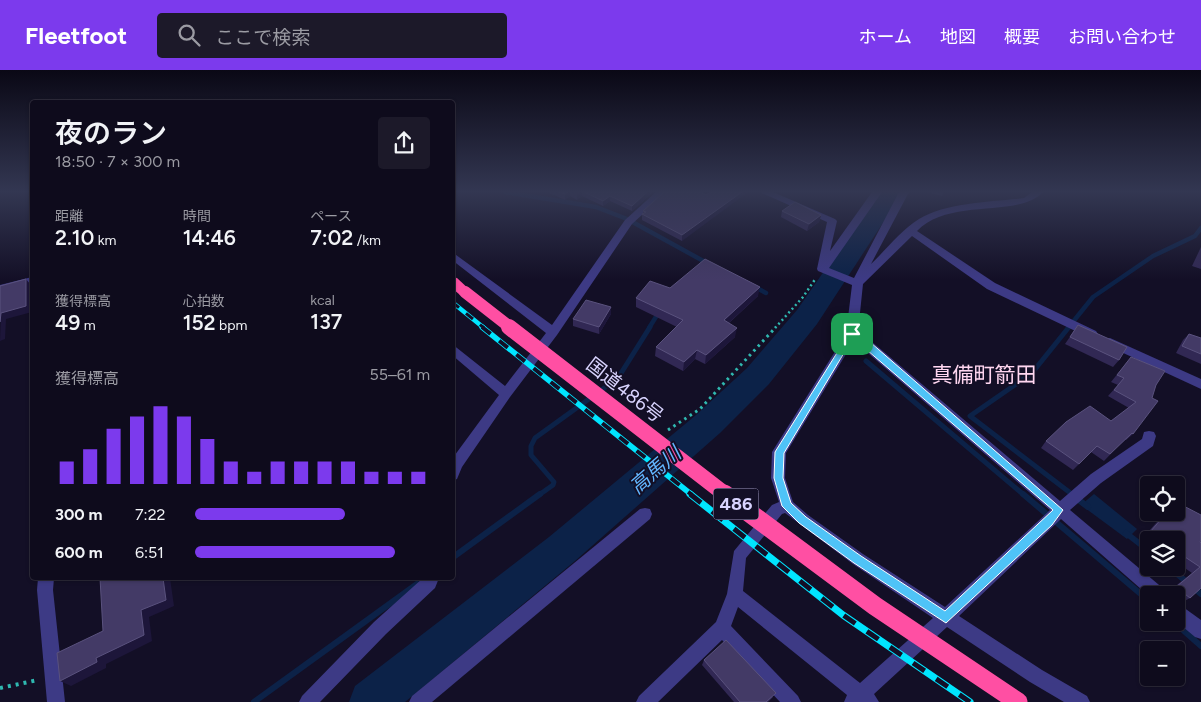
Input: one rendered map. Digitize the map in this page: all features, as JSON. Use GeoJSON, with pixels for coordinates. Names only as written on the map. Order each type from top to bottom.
{"type":"FeatureCollection","features":[{"type":"Feature","properties":{"kind":"highway","name":"国道486号"},"geometry":{"type":"LineString","coordinates":[[459,287],[795,548],[904,627],[1018,702]]}},
{"type":"Feature","properties":{"kind":"street"},"geometry":{"type":"LineString","coordinates":[[455,468],[506,394],[553,332],[629,221]]}},
{"type":"Feature","properties":{"kind":"street"},"geometry":{"type":"LineString","coordinates":[[832,221],[822,262],[826,270],[854,281]]}},
{"type":"Feature","properties":{"kind":"street"},"geometry":{"type":"LineString","coordinates":[[826,270],[858,221]]}},
{"type":"Feature","properties":{"kind":"street"},"geometry":{"type":"LineString","coordinates":[[888,221],[862,271],[854,281],[852,334],[779,452],[778,478],[787,506],[803,520],[858,559],[946,618],[1080,702]]}},
{"type":"Feature","properties":{"kind":"street"},"geometry":{"type":"LineString","coordinates":[[854,281],[921,221]]}},
{"type":"Feature","properties":{"kind":"street"},"geometry":{"type":"LineString","coordinates":[[911,231],[991,286],[1201,384]]}},
{"type":"Feature","properties":{"kind":"street"},"geometry":{"type":"LineString","coordinates":[[455,256],[553,332]]}},
{"type":"Feature","properties":{"kind":"street"},"geometry":{"type":"LineString","coordinates":[[0,289],[30,281]]}},
{"type":"Feature","properties":{"kind":"street"},"geometry":{"type":"LineString","coordinates":[[852,334],[867,344],[1054,515],[1147,586]]}},
{"type":"Feature","properties":{"kind":"street"},"geometry":{"type":"LineString","coordinates":[[455,351],[506,394]]}},
{"type":"Feature","properties":{"kind":"street"},"geometry":{"type":"LineString","coordinates":[[735,594],[861,700],[1054,515],[1121,460],[1148,442],[1149,436]]}},
{"type":"Feature","properties":{"kind":"street"},"geometry":{"type":"LineString","coordinates":[[645,702],[722,628],[735,594],[739,556],[777,509],[787,506]]}},
{"type":"Feature","properties":{"kind":"street"},"geometry":{"type":"LineString","coordinates":[[418,702],[645,514]]}},
{"type":"Feature","properties":{"kind":"street"},"geometry":{"type":"LineString","coordinates":[[46,580],[44,590],[56,702]]}},
{"type":"Feature","properties":{"kind":"street"},"geometry":{"type":"LineString","coordinates":[[308,702],[430,580]]}},
{"type":"Feature","properties":{"kind":"street"},"geometry":{"type":"LineString","coordinates":[[1185,618],[1201,631]]}},
{"type":"Feature","properties":{"kind":"street"},"geometry":{"type":"LineString","coordinates":[[722,628],[792,702]]}},
{"type":"Feature","properties":{"kind":"path"},"geometry":{"type":"LineString","coordinates":[[665,431],[700,409],[803,298],[826,270]]}},
{"type":"Feature","properties":{"kind":"path"},"geometry":{"type":"LineString","coordinates":[[0,688],[53,676]]}},
{"type":"Feature","properties":{"kind":"water"},"geometry":{"type":"Polygon","coordinates":[[[1094,494],[1137,529],[1127,539],[1081,505],[1094,494]]]}},
{"type":"Feature","properties":{"kind":"building"},"geometry":{"type":"Polygon","coordinates":[[[656,221],[701,221],[682,235],[656,221]]]}},
{"type":"Feature","properties":{"kind":"building"},"geometry":{"type":"Polygon","coordinates":[[[705,259],[760,287],[724,320],[737,328],[706,355],[697,350],[684,362],[656,347],[683,320],[636,298],[650,281],[670,288],[705,259]]]}},
{"type":"Feature","properties":{"kind":"building"},"geometry":{"type":"Polygon","coordinates":[[[26,279],[26,306],[1,313],[0,322],[0,286],[26,279]]]}},
{"type":"Feature","properties":{"kind":"building"},"geometry":{"type":"Polygon","coordinates":[[[586,300],[611,307],[599,327],[573,319],[586,300]]]}},
{"type":"Feature","properties":{"kind":"building"},"geometry":{"type":"Polygon","coordinates":[[[1078,325],[1127,347],[1119,360],[1070,337],[1078,325]]]}},
{"type":"Feature","properties":{"kind":"building"},"geometry":{"type":"Polygon","coordinates":[[[1189,334],[1201,338],[1201,354],[1182,346],[1189,334]]]}},
{"type":"Feature","properties":{"kind":"building"},"geometry":{"type":"Polygon","coordinates":[[[1131,357],[1165,371],[1156,385],[1152,398],[1158,401],[1133,434],[1110,454],[1097,446],[1079,464],[1046,441],[1066,422],[1090,406],[1111,421],[1136,402],[1114,390],[1124,378],[1117,375],[1131,357]]]}},
{"type":"Feature","properties":{"kind":"building"},"geometry":{"type":"Polygon","coordinates":[[[1185,507],[1201,515],[1201,588],[1190,598],[1185,594],[1185,586],[1177,586],[1200,567],[1185,557],[1185,531],[1151,531],[1160,521],[1185,521],[1185,507]]]}},
{"type":"Feature","properties":{"kind":"building"},"geometry":{"type":"Polygon","coordinates":[[[100,580],[163,580],[166,600],[141,610],[144,635],[96,658],[97,662],[60,681],[57,653],[103,631],[100,580]]]}},
{"type":"Feature","properties":{"kind":"building"},"geometry":{"type":"Polygon","coordinates":[[[726,640],[776,693],[766,702],[740,702],[704,660],[726,640]]]}},
{"type":"Feature","properties":{"kind":"waterway"},"geometry":{"type":"LineString","coordinates":[[632,221],[707,263]]}},
{"type":"Feature","properties":{"kind":"waterway","name":"高馬川"},"geometry":{"type":"LineString","coordinates":[[371,702],[562,549],[708,424],[758,376],[807,317],[871,221]]}},
{"type":"Feature","properties":{"kind":"waterway"},"geometry":{"type":"LineString","coordinates":[[1068,328],[1093,297],[1153,256],[1195,236],[1201,228]]}},
{"type":"Feature","properties":{"kind":"waterway"},"geometry":{"type":"LineString","coordinates":[[755,287],[766,293]]}},
{"type":"Feature","properties":{"kind":"waterway"},"geometry":{"type":"LineString","coordinates":[[649,328],[659,312]]}},
{"type":"Feature","properties":{"kind":"waterway","name":"高馬川"},"geometry":{"type":"LineString","coordinates":[[802,314],[813,321]]}},
{"type":"Feature","properties":{"kind":"waterway"},"geometry":{"type":"LineString","coordinates":[[539,495],[553,485],[554,482],[531,455],[531,446],[535,438],[618,378],[650,327]]}},
{"type":"Feature","properties":{"kind":"waterway"},"geometry":{"type":"LineString","coordinates":[[1069,327],[1032,373],[970,416],[1073,495]]}},
{"type":"Feature","properties":{"kind":"waterway"},"geometry":{"type":"LineString","coordinates":[[866,361],[1024,495]]}},
{"type":"Feature","properties":{"kind":"waterway"},"geometry":{"type":"LineString","coordinates":[[455,556],[540,494]]}},
{"type":"Feature","properties":{"kind":"waterway"},"geometry":{"type":"LineString","coordinates":[[1023,494],[1140,593]]}},
{"type":"Feature","properties":{"kind":"waterway"},"geometry":{"type":"LineString","coordinates":[[1071,494],[1088,507]]}},
{"type":"Feature","properties":{"kind":"waterway"},"geometry":{"type":"LineString","coordinates":[[1126,533],[1140,544]]}},
{"type":"Feature","properties":{"kind":"waterway"},"geometry":{"type":"LineString","coordinates":[[1180,576],[1201,594]]}},
{"type":"Feature","properties":{"kind":"waterway"},"geometry":{"type":"LineString","coordinates":[[254,702],[417,584]]}},
{"type":"Feature","properties":{"kind":"waterway"},"geometry":{"type":"LineString","coordinates":[[1184,631],[1201,646]]}},
{"type":"Feature","properties":{"kind":"railway"},"geometry":{"type":"LineString","coordinates":[[455,304],[484,328]]}},
{"type":"Feature","properties":{"kind":"railway"},"geometry":{"type":"LineString","coordinates":[[482,327],[692,495]]}},
{"type":"Feature","properties":{"kind":"railway"},"geometry":{"type":"LineString","coordinates":[[690,494],[843,615],[970,702]]}},
{"type":"Feature","properties":{"kind":"district","name":"真備町箭田"},"geometry":{"type":"Point","coordinates":[984,374]}},
{"type":"Feature","properties":{"kind":"route"},"geometry":{"type":"LineString","coordinates":[[852,334],[867,344],[1059,510],[946,618],[858,559],[803,520],[787,506],[778,478],[779,452],[852,334]]}}]}
